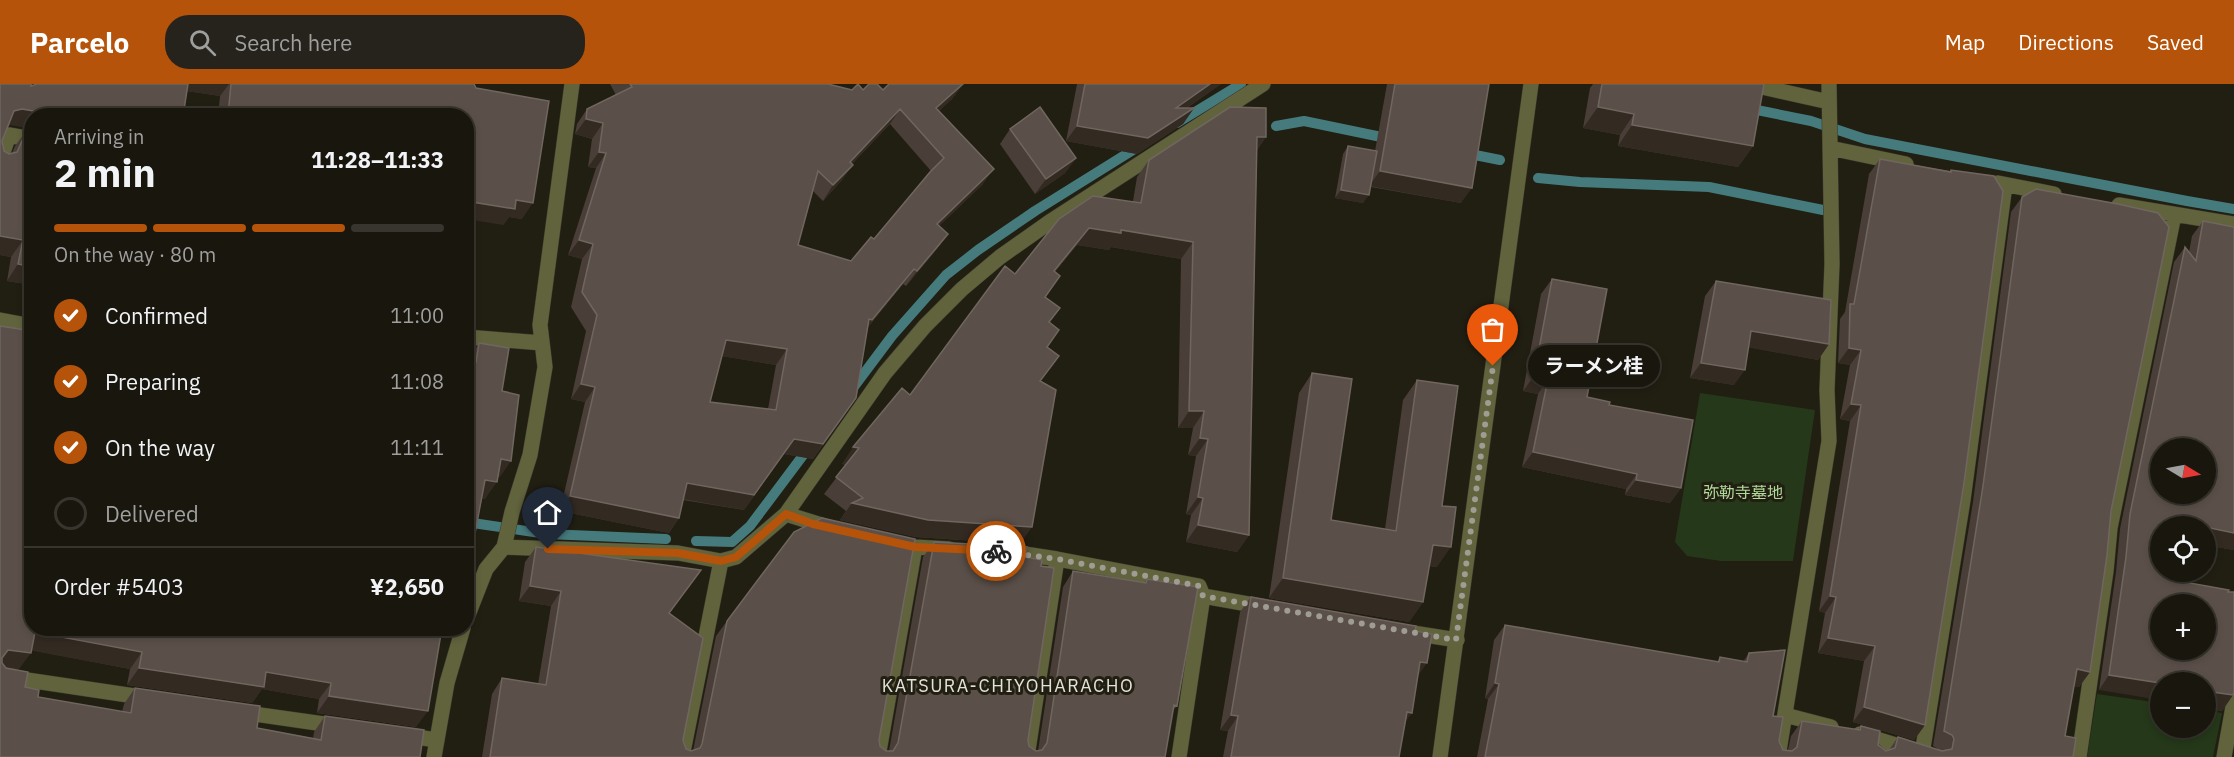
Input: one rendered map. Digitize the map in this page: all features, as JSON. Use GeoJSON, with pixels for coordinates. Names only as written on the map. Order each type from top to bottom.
{"type":"FeatureCollection","features":[{"type":"Feature","properties":{"kind":"street"},"geometry":{"type":"LineString","coordinates":[[474,600],[486,569],[504,547],[512,512],[530,455],[545,367],[540,326],[572,84]]}},
{"type":"Feature","properties":{"kind":"street"},"geometry":{"type":"LineString","coordinates":[[504,547],[678,553],[721,561],[736,557],[786,514],[885,373],[925,326],[962,289],[1000,257],[1052,221],[1263,84]]}},
{"type":"Feature","properties":{"kind":"street"},"geometry":{"type":"LineString","coordinates":[[1440,757],[1531,84]]}},
{"type":"Feature","properties":{"kind":"street"},"geometry":{"type":"LineString","coordinates":[[1749,84],[1829,102]]}},
{"type":"Feature","properties":{"kind":"street"},"geometry":{"type":"LineString","coordinates":[[1778,757],[1829,441],[1827,390],[1832,264],[1829,84]]}},
{"type":"Feature","properties":{"kind":"street"},"geometry":{"type":"LineString","coordinates":[[0,161],[9,135],[24,138]]}},
{"type":"Feature","properties":{"kind":"street"},"geometry":{"type":"LineString","coordinates":[[1830,148],[1923,168]]}},
{"type":"Feature","properties":{"kind":"street"},"geometry":{"type":"LineString","coordinates":[[1982,180],[2073,197]]}},
{"type":"Feature","properties":{"kind":"street"},"geometry":{"type":"LineString","coordinates":[[1785,716],[1880,739],[1928,755],[2005,185]]}},
{"type":"Feature","properties":{"kind":"street"},"geometry":{"type":"LineString","coordinates":[[2107,203],[2234,224]]}},
{"type":"Feature","properties":{"kind":"street"},"geometry":{"type":"LineString","coordinates":[[2079,757],[2106,571],[2110,528],[2174,215]]}},
{"type":"Feature","properties":{"kind":"street"},"geometry":{"type":"LineString","coordinates":[[0,320],[24,324]]}},
{"type":"Feature","properties":{"kind":"street"},"geometry":{"type":"LineString","coordinates":[[474,338],[542,343]]}},
{"type":"Feature","properties":{"kind":"street"},"geometry":{"type":"LineString","coordinates":[[786,514],[813,524],[847,532]]}},
{"type":"Feature","properties":{"kind":"street"},"geometry":{"type":"LineString","coordinates":[[881,539],[915,547],[959,549]]}},
{"type":"Feature","properties":{"kind":"street"},"geometry":{"type":"LineString","coordinates":[[878,757],[915,547]]}},
{"type":"Feature","properties":{"kind":"street"},"geometry":{"type":"LineString","coordinates":[[992,550],[1057,559],[1199,586],[1203,596],[1179,757]]}},
{"type":"Feature","properties":{"kind":"street"},"geometry":{"type":"LineString","coordinates":[[1027,757],[1057,559]]}},
{"type":"Feature","properties":{"kind":"street"},"geometry":{"type":"LineString","coordinates":[[682,757],[721,561]]}},
{"type":"Feature","properties":{"kind":"street"},"geometry":{"type":"LineString","coordinates":[[1203,596],[1283,610]]}},
{"type":"Feature","properties":{"kind":"street"},"geometry":{"type":"LineString","coordinates":[[1399,630],[1456,640]]}},
{"type":"Feature","properties":{"kind":"street"},"geometry":{"type":"LineString","coordinates":[[434,757],[447,683],[461,636]]}},
{"type":"Feature","properties":{"kind":"street"},"geometry":{"type":"LineString","coordinates":[[0,676],[165,700]]}},
{"type":"Feature","properties":{"kind":"street"},"geometry":{"type":"LineString","coordinates":[[2224,757],[2234,701]]}},
{"type":"Feature","properties":{"kind":"street"},"geometry":{"type":"LineString","coordinates":[[224,709],[353,728]]}},
{"type":"Feature","properties":{"kind":"street"},"geometry":{"type":"LineString","coordinates":[[389,733],[436,740]]}},
{"type":"Feature","properties":{"kind":"street"},"geometry":{"type":"LineString","coordinates":[[1877,757],[1880,739]]}},
{"type":"Feature","properties":{"kind":"green space","name":"弥勒寺墓地"},"geometry":{"type":"Polygon","coordinates":[[[1700,393],[1815,410],[1793,561],[1721,561],[1687,556],[1675,542],[1700,393]]]}},
{"type":"Feature","properties":{"kind":"green space"},"geometry":{"type":"Polygon","coordinates":[[[2097,694],[2150,702],[2150,738],[2216,738],[2216,712],[2222,713],[2213,757],[2087,757],[2097,694]]]}},
{"type":"Feature","properties":{"kind":"building"},"geometry":{"type":"Polygon","coordinates":[[[0,84],[31,84],[31,86],[37,84],[188,84],[184,108],[24,108],[14,111],[2,141],[4,151],[9,154],[17,152],[24,137],[24,265],[18,264],[23,240],[0,236],[0,84]]]}},
{"type":"Feature","properties":{"kind":"building"},"geometry":{"type":"Polygon","coordinates":[[[231,84],[474,84],[476,88],[549,101],[533,203],[516,200],[515,209],[474,202],[474,108],[229,108],[231,84]]]}},
{"type":"Feature","properties":{"kind":"building"},"geometry":{"type":"Polygon","coordinates":[[[630,84],[828,84],[852,90],[858,84],[863,90],[869,84],[877,84],[883,90],[889,84],[963,84],[936,108],[994,169],[937,224],[948,234],[917,271],[914,269],[872,320],[869,319],[856,398],[823,444],[794,439],[754,495],[687,483],[679,518],[570,496],[595,387],[581,384],[597,315],[582,292],[593,244],[579,240],[606,153],[599,152],[603,123],[586,119],[587,109],[632,87],[630,84]],[[900,109],[850,162],[853,165],[833,185],[818,171],[798,245],[851,261],[871,237],[874,239],[944,158],[900,109]],[[726,340],[710,402],[776,410],[787,349],[726,340]]]}},
{"type":"Feature","properties":{"kind":"building"},"geometry":{"type":"Polygon","coordinates":[[[1085,84],[1210,84],[1176,108],[1194,108],[1148,138],[1077,126],[1085,84]]]}},
{"type":"Feature","properties":{"kind":"building"},"geometry":{"type":"Polygon","coordinates":[[[1395,84],[1489,84],[1472,188],[1380,171],[1395,84]]]}},
{"type":"Feature","properties":{"kind":"building"},"geometry":{"type":"Polygon","coordinates":[[[1602,84],[1764,84],[1753,146],[1632,125],[1634,114],[1598,107],[1602,84]]]}},
{"type":"Feature","properties":{"kind":"building"},"geometry":{"type":"Polygon","coordinates":[[[1040,107],[1076,158],[1046,179],[1010,129],[1040,107]]]}},
{"type":"Feature","properties":{"kind":"building"},"geometry":{"type":"Polygon","coordinates":[[[1230,107],[1266,108],[1266,137],[1257,137],[1249,535],[1198,525],[1203,498],[1198,497],[1208,439],[1200,438],[1204,411],[1189,411],[1193,242],[1121,230],[1121,233],[1089,228],[1054,271],[1060,276],[1045,297],[1060,308],[1049,322],[1059,330],[1047,347],[1059,356],[1040,381],[1056,390],[1032,527],[928,520],[852,503],[863,498],[836,477],[859,448],[853,447],[902,388],[910,395],[1005,266],[1015,274],[1059,219],[1093,196],[1141,203],[1149,160],[1230,107]]]}},
{"type":"Feature","properties":{"kind":"building"},"geometry":{"type":"Polygon","coordinates":[[[1348,146],[1377,151],[1369,195],[1341,190],[1348,146]]]}},
{"type":"Feature","properties":{"kind":"building"},"geometry":{"type":"Polygon","coordinates":[[[1880,159],[1951,172],[1951,170],[1994,176],[2003,191],[1964,483],[1925,725],[1864,707],[1875,646],[1828,638],[1836,597],[1830,596],[1861,405],[1851,404],[1861,350],[1849,348],[1850,304],[1854,304],[1880,159]]]}},
{"type":"Feature","properties":{"kind":"building"},"geometry":{"type":"Polygon","coordinates":[[[2036,189],[2158,213],[2169,227],[2111,511],[2090,672],[2077,669],[2065,736],[2076,738],[2073,757],[1485,757],[1499,684],[1495,683],[1505,625],[1719,662],[1720,657],[1747,662],[1749,653],[1785,650],[1773,716],[1783,717],[1779,741],[1783,750],[1792,751],[1797,747],[1802,721],[1860,730],[1861,726],[1880,731],[1878,745],[1886,751],[1895,748],[1898,737],[1942,751],[1952,749],[1954,739],[1952,735],[1944,731],[1983,486],[2022,197],[2036,189]]]}},
{"type":"Feature","properties":{"kind":"building"},"geometry":{"type":"Polygon","coordinates":[[[2203,221],[2234,227],[2234,533],[2216,529],[2216,516],[2150,516],[2150,582],[2184,582],[2234,592],[2233,695],[2216,693],[2216,672],[2150,672],[2150,681],[2109,675],[2130,514],[2185,247],[2196,261],[2203,221]]]}},
{"type":"Feature","properties":{"kind":"building"},"geometry":{"type":"Polygon","coordinates":[[[1552,279],[1607,289],[1587,397],[1610,402],[1609,405],[1693,420],[1681,488],[1636,480],[1637,474],[1533,452],[1548,379],[1534,376],[1552,279]]]}},
{"type":"Feature","properties":{"kind":"building"},"geometry":{"type":"Polygon","coordinates":[[[1716,281],[1831,300],[1829,344],[1751,331],[1745,370],[1701,363],[1716,281]]]}},
{"type":"Feature","properties":{"kind":"building"},"geometry":{"type":"Polygon","coordinates":[[[0,326],[24,330],[24,636],[34,636],[31,653],[8,650],[2,658],[2,663],[6,668],[28,672],[25,687],[39,690],[38,697],[131,713],[135,688],[260,706],[257,728],[321,740],[325,716],[424,730],[420,757],[0,757],[0,326]]]}},
{"type":"Feature","properties":{"kind":"building"},"geometry":{"type":"Polygon","coordinates":[[[479,343],[509,348],[502,391],[519,395],[511,461],[501,459],[497,482],[485,480],[474,539],[474,362],[476,362],[479,343]]]}},
{"type":"Feature","properties":{"kind":"building"},"geometry":{"type":"Polygon","coordinates":[[[1312,373],[1352,379],[1331,520],[1396,531],[1417,380],[1458,386],[1442,506],[1456,507],[1451,547],[1433,545],[1423,602],[1283,578],[1312,373]]]}},
{"type":"Feature","properties":{"kind":"building"},"geometry":{"type":"Polygon","coordinates":[[[822,518],[915,539],[879,740],[880,746],[886,751],[893,751],[898,743],[934,542],[1027,547],[1025,557],[1042,560],[1041,566],[1054,568],[1028,740],[1029,746],[1036,751],[1042,750],[1047,743],[1073,571],[1146,583],[1147,579],[1198,587],[1177,706],[1174,705],[1165,757],[490,757],[502,678],[546,685],[561,591],[530,586],[536,547],[701,570],[669,613],[703,638],[683,740],[686,749],[691,751],[700,748],[702,744],[727,621],[794,532],[822,518]]]}},
{"type":"Feature","properties":{"kind":"building"},"geometry":{"type":"Polygon","coordinates":[[[1251,597],[1416,626],[1415,631],[1432,634],[1427,663],[1420,662],[1412,713],[1407,712],[1399,757],[1231,757],[1238,716],[1231,715],[1251,597]]]}},
{"type":"Feature","properties":{"kind":"building"},"geometry":{"type":"Polygon","coordinates":[[[56,636],[441,636],[428,711],[329,696],[331,683],[266,672],[264,687],[139,668],[142,652],[56,636]]]}},
{"type":"Feature","properties":{"kind":"waterway"},"geometry":{"type":"LineString","coordinates":[[1177,123],[1241,84]]}},
{"type":"Feature","properties":{"kind":"waterway"},"geometry":{"type":"LineString","coordinates":[[1747,108],[1811,121],[1865,139],[2234,209]]}},
{"type":"Feature","properties":{"kind":"waterway"},"geometry":{"type":"LineString","coordinates":[[1276,126],[1304,121],[1391,139]]}},
{"type":"Feature","properties":{"kind":"waterway"},"geometry":{"type":"LineString","coordinates":[[850,392],[892,336],[946,275],[1035,211],[1141,145]]}},
{"type":"Feature","properties":{"kind":"waterway"},"geometry":{"type":"LineString","coordinates":[[1465,153],[1500,160]]}},
{"type":"Feature","properties":{"kind":"waterway"},"geometry":{"type":"LineString","coordinates":[[1538,178],[1709,187],[1823,210]]}},
{"type":"Feature","properties":{"kind":"waterway"},"geometry":{"type":"LineString","coordinates":[[696,541],[732,542],[750,526],[810,446]]}},
{"type":"Feature","properties":{"kind":"waterway"},"geometry":{"type":"LineString","coordinates":[[474,523],[547,534],[666,539]]}},
{"type":"Feature","properties":{"kind":"way so far"},"geometry":{"type":"LineString","coordinates":[[996,551],[1057,559],[1199,586],[1203,596],[1456,640],[1493,366]]}},
{"type":"Feature","properties":{"kind":"place","name":"ラーメン桂"},"geometry":{"type":"Point","coordinates":[1493,366]}},
{"type":"Feature","properties":{"kind":"district","name":"KATSURA-CHIYOHARACHO"},"geometry":{"type":"Point","coordinates":[1008,686]}},
{"type":"Feature","properties":{"kind":"route"},"geometry":{"type":"LineString","coordinates":[[548,549],[678,553],[721,561],[736,557],[786,514],[813,524],[915,547],[996,551]]}}]}
